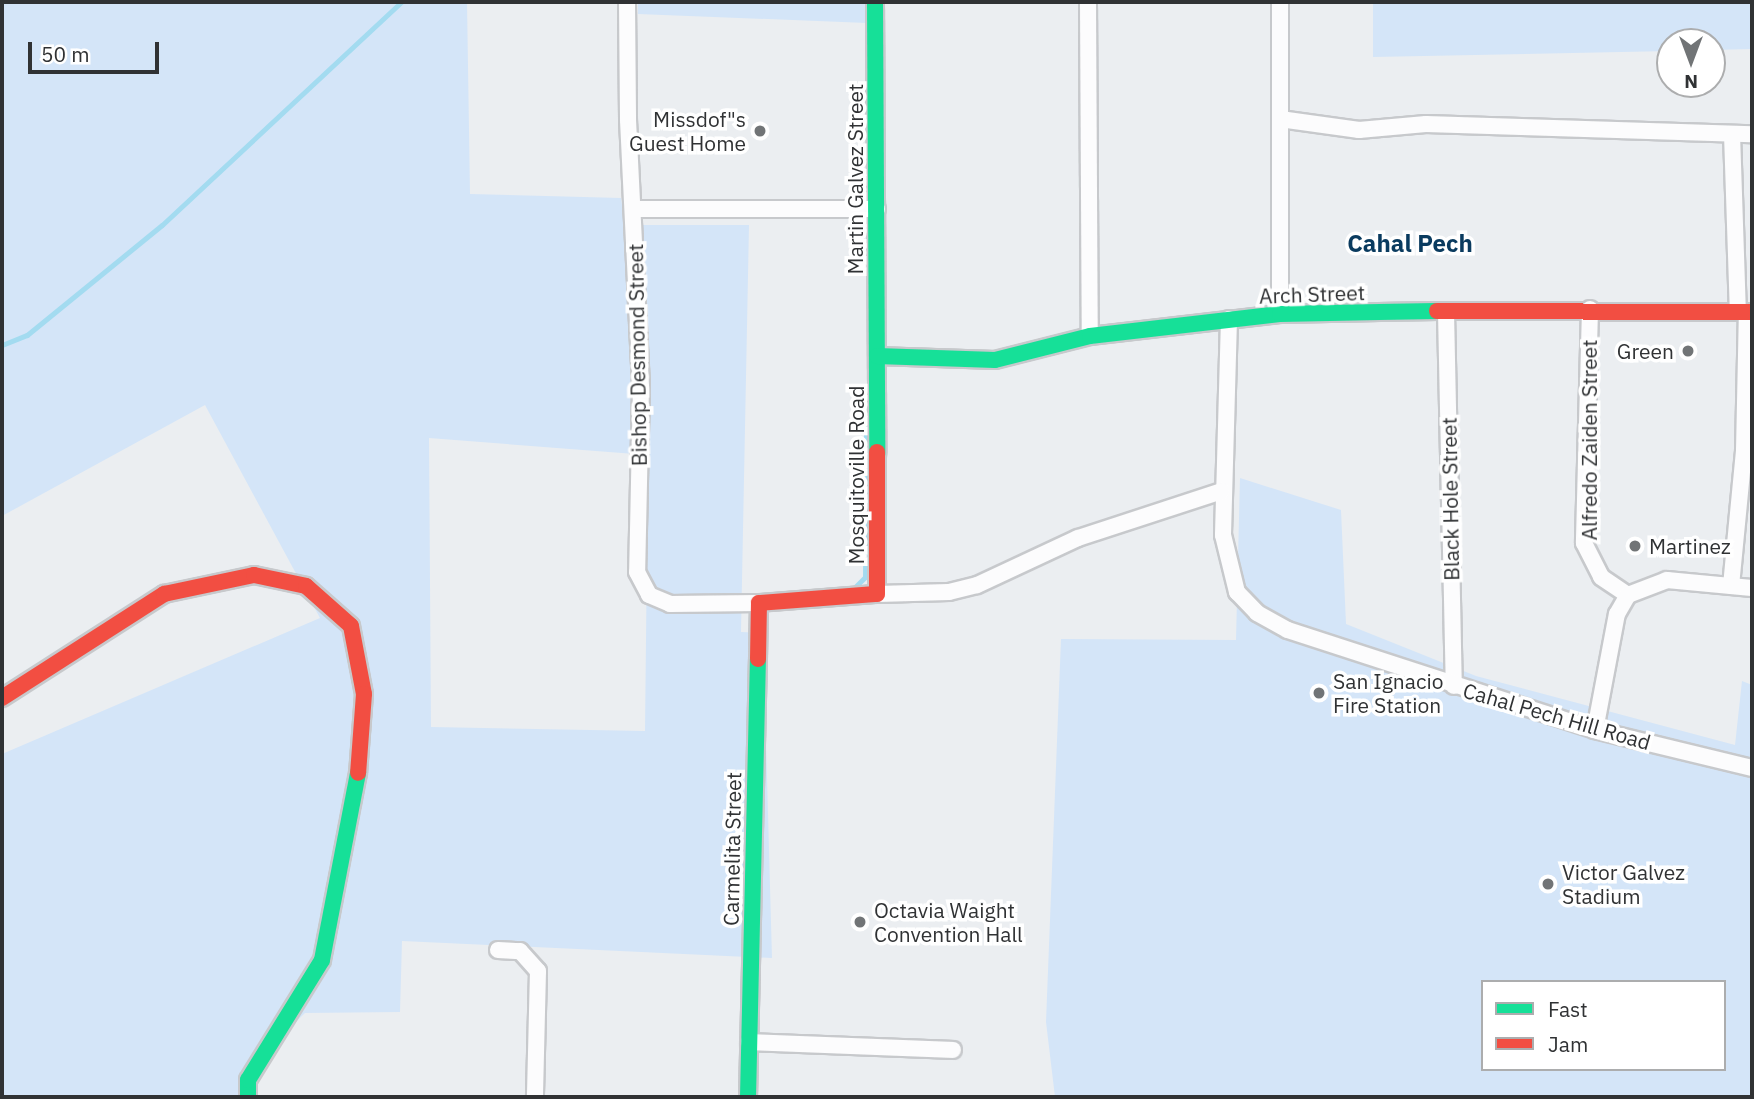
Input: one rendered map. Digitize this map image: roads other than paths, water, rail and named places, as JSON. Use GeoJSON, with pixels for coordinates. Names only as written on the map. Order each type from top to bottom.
{"type":"FeatureCollection","features":[{"type":"Feature","properties":{"kind":"street","name":"Bishop Desmond Street"},"geometry":{"type":"LineString","coordinates":[[628,2],[633,209],[642,387],[637,572],[649,595],[670,604],[759,603]]}},
{"type":"Feature","properties":{"kind":"street","name":"Martin Galvez Street"},"geometry":{"type":"LineString","coordinates":[[875,2],[877,356]]}},
{"type":"Feature","properties":{"kind":"street"},"geometry":{"type":"LineString","coordinates":[[1088,2],[1090,336]]}},
{"type":"Feature","properties":{"kind":"street"},"geometry":{"type":"LineString","coordinates":[[1280,2],[1280,314]]}},
{"type":"Feature","properties":{"kind":"street"},"geometry":{"type":"LineString","coordinates":[[1280,119],[1359,130],[1426,124],[1752,134]]}},
{"type":"Feature","properties":{"kind":"street"},"geometry":{"type":"LineString","coordinates":[[1731,586],[1744,451],[1746,312],[1732,134]]}},
{"type":"Feature","properties":{"kind":"street"},"geometry":{"type":"LineString","coordinates":[[633,209],[877,209]]}},
{"type":"Feature","properties":{"kind":"street","name":"Arch Street"},"geometry":{"type":"LineString","coordinates":[[877,356],[995,360],[1090,336],[1280,314],[1590,309],[1746,312]]}},
{"type":"Feature","properties":{"kind":"street","name":"Alfredo Zaiden Street"},"geometry":{"type":"LineString","coordinates":[[1590,309],[1584,543],[1601,577],[1628,595]]}},
{"type":"Feature","properties":{"kind":"street","name":"Black Hole Street"},"geometry":{"type":"LineString","coordinates":[[1446,312],[1454,686]]}},
{"type":"Feature","properties":{"kind":"street","name":"Cahal Pech Hill Road"},"geometry":{"type":"LineString","coordinates":[[1230,319],[1222,491],[1227,566],[1237,592],[1257,613],[1288,630],[1454,686],[1595,730],[1752,768]]}},
{"type":"Feature","properties":{"kind":"street","name":"Mosquitoville Road"},"geometry":{"type":"LineString","coordinates":[[877,356],[877,594]]}},
{"type":"Feature","properties":{"kind":"street"},"geometry":{"type":"LineString","coordinates":[[759,603],[877,594],[949,592],[977,585],[1078,538],[1222,491]]}},
{"type":"Feature","properties":{"kind":"street"},"geometry":{"type":"LineString","coordinates":[[2,698],[164,594],[254,575],[306,586],[351,626],[364,694],[361,757],[336,898],[322,960],[248,1080],[248,1097]]}},
{"type":"Feature","properties":{"kind":"street"},"geometry":{"type":"LineString","coordinates":[[1595,730],[1617,614],[1628,595],[1667,580],[1752,588]]}},
{"type":"Feature","properties":{"kind":"street","name":"Carmelita Street"},"geometry":{"type":"LineString","coordinates":[[748,1097],[759,603]]}},
{"type":"Feature","properties":{"kind":"street"},"geometry":{"type":"LineString","coordinates":[[498,950],[520,951],[537,971],[536,1097]]}},
{"type":"Feature","properties":{"kind":"street"},"geometry":{"type":"LineString","coordinates":[[749,1042],[953,1050]]}},
{"type":"Feature","properties":{"kind":"waterway"},"geometry":{"type":"LineString","coordinates":[[2,345],[27,335],[162,225],[401,2]]}},
{"type":"Feature","properties":{"kind":"waterway"},"geometry":{"type":"LineString","coordinates":[[854,588],[865,577],[866,424]]}},
{"type":"Feature","properties":{"kind":"place","name":"Missdof\"s Guest Home"},"geometry":{"type":"Point","coordinates":[760,131]}},
{"type":"Feature","properties":{"kind":"place","name":"Green"},"geometry":{"type":"Point","coordinates":[1688,351]}},
{"type":"Feature","properties":{"kind":"place","name":"Martinez"},"geometry":{"type":"Point","coordinates":[1635,546]}},
{"type":"Feature","properties":{"kind":"place","name":"San Ignacio Fire Station"},"geometry":{"type":"Point","coordinates":[1319,693]}},
{"type":"Feature","properties":{"kind":"place","name":"Victor Galvez Stadium"},"geometry":{"type":"Point","coordinates":[1548,884]}},
{"type":"Feature","properties":{"kind":"place","name":"Octavia Waight Convention Hall"},"geometry":{"type":"Point","coordinates":[860,922]}},
{"type":"Feature","properties":{"kind":"district","name":"Cahal Pech"},"geometry":{"type":"Point","coordinates":[1410,244]}}]}
